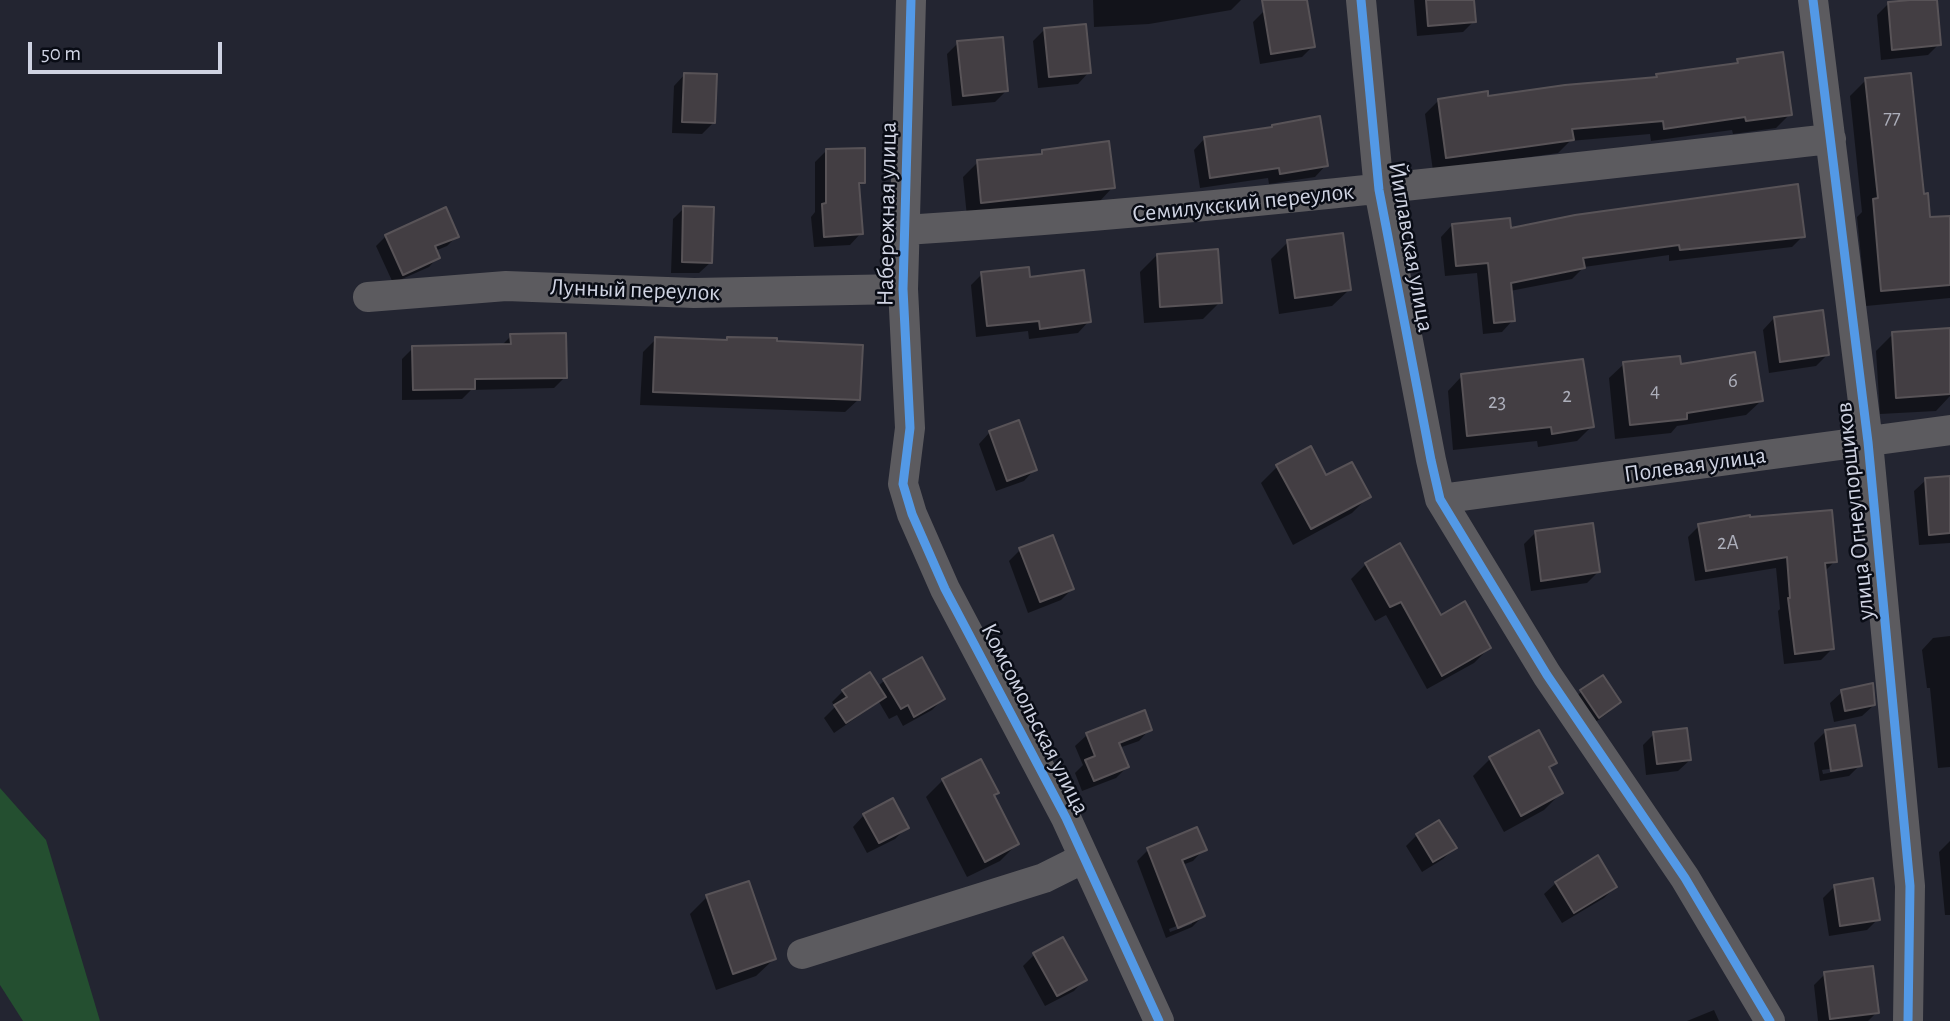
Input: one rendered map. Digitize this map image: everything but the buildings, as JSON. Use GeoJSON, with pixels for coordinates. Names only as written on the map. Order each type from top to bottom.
{"type":"FeatureCollection","features":[{"type":"Feature","properties":{"kind":"street","name":"Набережная улица"},"geometry":{"type":"LineString","coordinates":[[910,428],[903,289],[911,0]]}},
{"type":"Feature","properties":{"kind":"street","name":"Йиглавская улица"},"geometry":{"type":"LineString","coordinates":[[1361,0],[1379,190],[1440,499],[1547,675],[1685,878],[1770,1021]]}},
{"type":"Feature","properties":{"kind":"street","name":"улица Огнеупорщиков"},"geometry":{"type":"LineString","coordinates":[[1813,0],[1868,442],[1910,886],[1908,1021]]}},
{"type":"Feature","properties":{"kind":"street","name":"Семилукский переулок"},"geometry":{"type":"LineString","coordinates":[[905,230],[1086,218],[1379,190],[1831,139]]}},
{"type":"Feature","properties":{"kind":"street","name":"Лунный переулок"},"geometry":{"type":"LineString","coordinates":[[368,297],[506,286],[694,293],[903,289]]}},
{"type":"Feature","properties":{"kind":"street","name":"Комсомольская улица"},"geometry":{"type":"LineString","coordinates":[[910,428],[903,484],[912,514],[945,589],[1066,818],[1160,1021]]}},
{"type":"Feature","properties":{"kind":"street","name":"Полевая улица"},"geometry":{"type":"LineString","coordinates":[[1440,499],[1950,430]]}},
{"type":"Feature","properties":{"kind":"street"},"geometry":{"type":"LineString","coordinates":[[802,954],[1044,877],[1084,858]]}},
{"type":"Feature","properties":{"kind":"green space"},"geometry":{"type":"Polygon","coordinates":[[[0,788],[46,840],[100,1021],[23,1021],[0,985],[0,788]]]}},
{"type":"Feature","properties":{"kind":"cycle path"},"geometry":{"type":"LineString","coordinates":[[911,0],[903,289],[910,428],[903,484],[912,514],[945,589],[1066,818],[1159,1021]]}},
{"type":"Feature","properties":{"kind":"cycle path"},"geometry":{"type":"LineString","coordinates":[[1361,0],[1379,190],[1440,499],[1547,675],[1685,878],[1770,1021]]}},
{"type":"Feature","properties":{"kind":"cycle path"},"geometry":{"type":"LineString","coordinates":[[1813,0],[1868,442],[1910,886],[1908,1021]]}}]}
